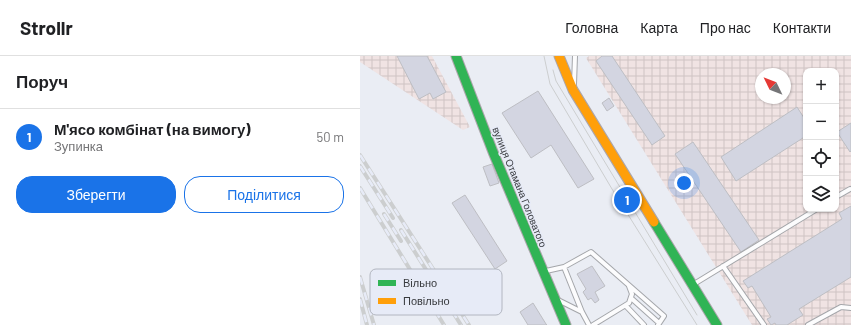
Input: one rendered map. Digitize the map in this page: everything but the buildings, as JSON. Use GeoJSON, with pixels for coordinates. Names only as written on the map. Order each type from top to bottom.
{"type":"FeatureCollection","features":[{"type":"Feature","properties":{"kind":"main road","name":"вулиця Отамана Головатого"},"geometry":{"type":"LineString","coordinates":[[456,56],[493,152],[566,325]]}},
{"type":"Feature","properties":{"kind":"main road"},"geometry":{"type":"LineString","coordinates":[[559,56],[565,74],[574,90],[714,323]]}},
{"type":"Feature","properties":{"kind":"lane"},"geometry":{"type":"LineString","coordinates":[[574,90],[575,56]]}},
{"type":"Feature","properties":{"kind":"lane"},"geometry":{"type":"LineString","coordinates":[[839,196],[850,189]]}},
{"type":"Feature","properties":{"kind":"lane"},"geometry":{"type":"LineString","coordinates":[[692,285],[812,212]]}},
{"type":"Feature","properties":{"kind":"lane"},"geometry":{"type":"LineString","coordinates":[[543,271],[564,267],[591,252],[664,316],[658,324],[631,298]]}},
{"type":"Feature","properties":{"kind":"lane"},"geometry":{"type":"LineString","coordinates":[[723,266],[764,325]]}},
{"type":"Feature","properties":{"kind":"lane"},"geometry":{"type":"LineString","coordinates":[[564,267],[582,312],[589,325]]}},
{"type":"Feature","properties":{"kind":"lane"},"geometry":{"type":"LineString","coordinates":[[593,325],[626,306],[632,294],[627,284]]}},
{"type":"Feature","properties":{"kind":"lane"},"geometry":{"type":"LineString","coordinates":[[554,298],[582,312]]}},
{"type":"Feature","properties":{"kind":"lane"},"geometry":{"type":"LineString","coordinates":[[626,306],[644,325]]}},
{"type":"Feature","properties":{"kind":"lane"},"geometry":{"type":"LineString","coordinates":[[808,325],[841,307],[851,308]]}},
{"type":"Feature","properties":{"kind":"shaded area"},"geometry":{"type":"Polygon","coordinates":[[[360,56],[432,56],[470,127],[463,130],[360,62],[360,56]]]}},
{"type":"Feature","properties":{"kind":"shaded area"},"geometry":{"type":"Polygon","coordinates":[[[589,56],[851,56],[851,325],[752,325],[586,58],[589,56]]]}},
{"type":"Feature","properties":{"kind":"tram line"},"geometry":{"type":"LineString","coordinates":[[544,56],[550,84],[612,189],[697,325]]}},
{"type":"Feature","properties":{"kind":"tram line"},"geometry":{"type":"LineString","coordinates":[[553,70],[556,81],[697,315]]}},
{"type":"Feature","properties":{"kind":"railway"},"geometry":{"type":"LineString","coordinates":[[360,155],[433,269]]}},
{"type":"Feature","properties":{"kind":"railway"},"geometry":{"type":"LineString","coordinates":[[360,166],[393,218]]}},
{"type":"Feature","properties":{"kind":"railway"},"geometry":{"type":"LineString","coordinates":[[360,188],[410,269]]}},
{"type":"Feature","properties":{"kind":"railway"},"geometry":{"type":"LineString","coordinates":[[384,214],[401,241]]}},
{"type":"Feature","properties":{"kind":"railway"},"geometry":{"type":"LineString","coordinates":[[401,230],[426,269]]}},
{"type":"Feature","properties":{"kind":"railway"},"geometry":{"type":"LineString","coordinates":[[360,277],[370,311]]}},
{"type":"Feature","properties":{"kind":"railway"},"geometry":{"type":"LineString","coordinates":[[360,299],[367,325]]}},
{"type":"Feature","properties":{"kind":"railway"},"geometry":{"type":"LineString","coordinates":[[371,315],[374,325]]}},
{"type":"Feature","properties":{"kind":"railway"},"geometry":{"type":"LineString","coordinates":[[438,315],[444,325]]}},
{"type":"Feature","properties":{"kind":"railway"},"geometry":{"type":"LineString","coordinates":[[455,315],[461,325]]}},
{"type":"Feature","properties":{"kind":"railway"},"geometry":{"type":"LineString","coordinates":[[463,315],[469,325]]}},
{"type":"Feature","properties":{"kind":"traffic: fast"},"geometry":{"type":"LineString","coordinates":[[456,56],[493,152],[566,325]]}},
{"type":"Feature","properties":{"kind":"traffic: fast"},"geometry":{"type":"LineString","coordinates":[[654,222],[717,325]]}},
{"type":"Feature","properties":{"kind":"traffic: slow"},"geometry":{"type":"LineString","coordinates":[[559,56],[573,90],[654,222]]}},
{"type":"Feature","properties":{"kind":"place","name":"М'ясо комбінат (на вимогу)"},"geometry":{"type":"Point","coordinates":[627,200]}}]}
